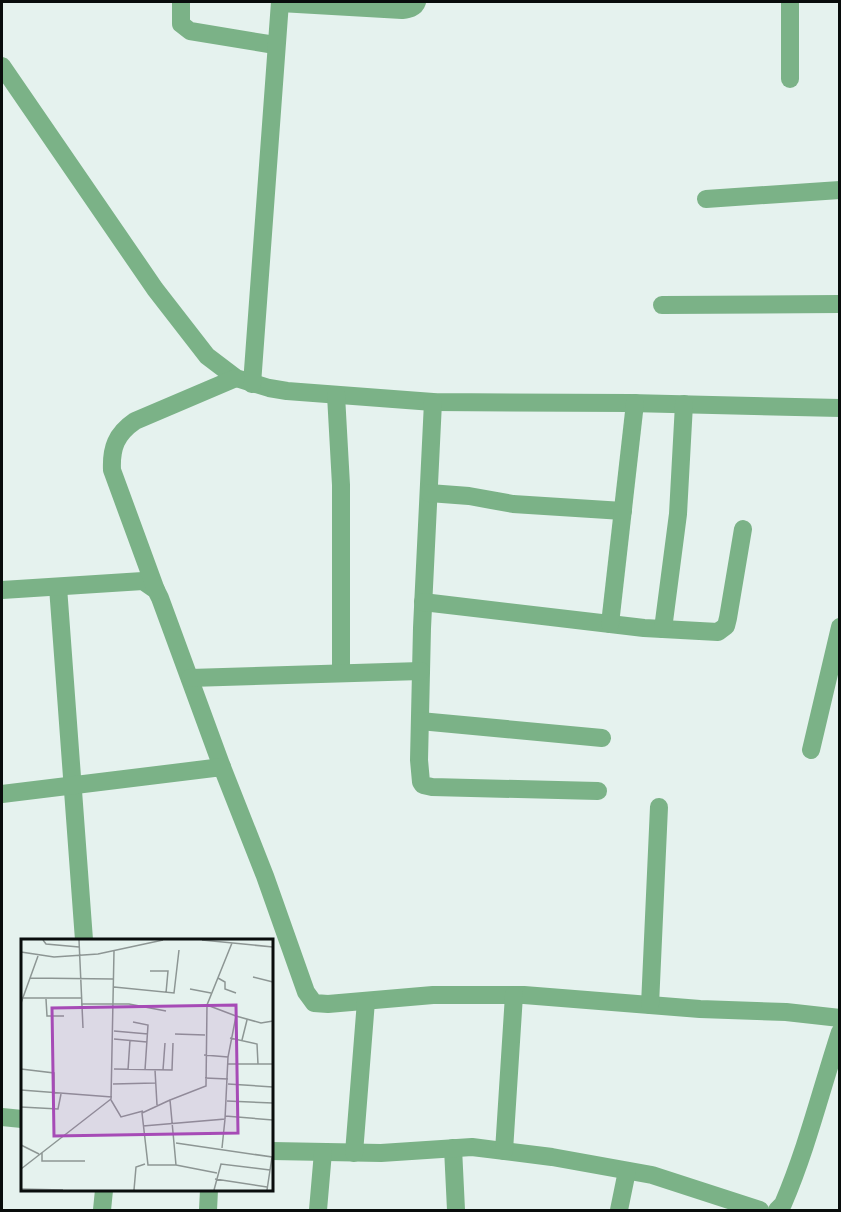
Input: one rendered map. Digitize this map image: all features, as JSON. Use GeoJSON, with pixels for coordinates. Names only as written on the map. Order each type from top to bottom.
{"type":"FeatureCollection","features":[{"type":"Feature","properties":{"kind":"street"},"geometry":{"type":"LineString","coordinates":[[181,2],[181,24],[190,31],[275,45]]}},
{"type":"Feature","properties":{"kind":"street"},"geometry":{"type":"LineString","coordinates":[[244,381],[280,2],[402,10],[410,9],[417,2]]}},
{"type":"Feature","properties":{"kind":"street"},"geometry":{"type":"LineString","coordinates":[[790,2],[790,79]]}},
{"type":"Feature","properties":{"kind":"street"},"geometry":{"type":"LineString","coordinates":[[2,66],[154,289],[207,356],[244,381],[287,391],[433,402],[635,403],[840,408]]}},
{"type":"Feature","properties":{"kind":"street"},"geometry":{"type":"LineString","coordinates":[[706,199],[840,189]]}},
{"type":"Feature","properties":{"kind":"street"},"geometry":{"type":"LineString","coordinates":[[662,305],[840,303]]}},
{"type":"Feature","properties":{"kind":"street"},"geometry":{"type":"LineString","coordinates":[[244,381],[124,428],[116,440],[111,455],[112,470],[222,767],[265,876],[306,992],[314,1003],[433,995],[514,995],[700,1009],[786,1012],[840,1018]]}},
{"type":"Feature","properties":{"kind":"street"},"geometry":{"type":"LineString","coordinates":[[336,394],[341,485],[341,672]]}},
{"type":"Feature","properties":{"kind":"street"},"geometry":{"type":"LineString","coordinates":[[433,402],[421,670],[420,777],[423,785],[598,791]]}},
{"type":"Feature","properties":{"kind":"street"},"geometry":{"type":"LineString","coordinates":[[610,624],[635,403]]}},
{"type":"Feature","properties":{"kind":"street"},"geometry":{"type":"LineString","coordinates":[[663,629],[678,514],[684,404]]}},
{"type":"Feature","properties":{"kind":"street"},"geometry":{"type":"LineString","coordinates":[[429,493],[469,496],[513,504],[623,510]]}},
{"type":"Feature","properties":{"kind":"street"},"geometry":{"type":"LineString","coordinates":[[423,602],[663,629],[707,632],[723,630],[728,618],[743,529]]}},
{"type":"Feature","properties":{"kind":"street"},"geometry":{"type":"LineString","coordinates":[[2,590],[143,581],[156,590]]}},
{"type":"Feature","properties":{"kind":"street"},"geometry":{"type":"LineString","coordinates":[[58,587],[84,939]]}},
{"type":"Feature","properties":{"kind":"street"},"geometry":{"type":"LineString","coordinates":[[811,750],[840,627]]}},
{"type":"Feature","properties":{"kind":"street"},"geometry":{"type":"LineString","coordinates":[[190,678],[421,670]]}},
{"type":"Feature","properties":{"kind":"street"},"geometry":{"type":"LineString","coordinates":[[420,721],[602,738]]}},
{"type":"Feature","properties":{"kind":"street"},"geometry":{"type":"LineString","coordinates":[[2,794],[222,767]]}},
{"type":"Feature","properties":{"kind":"street"},"geometry":{"type":"LineString","coordinates":[[650,1005],[659,807]]}},
{"type":"Feature","properties":{"kind":"street"},"geometry":{"type":"LineString","coordinates":[[504,1151],[514,995]]}},
{"type":"Feature","properties":{"kind":"street"},"geometry":{"type":"LineString","coordinates":[[354,1153],[366,1001]]}},
{"type":"Feature","properties":{"kind":"street"},"geometry":{"type":"LineString","coordinates":[[777,1210],[787,1195],[807,1144],[814,1112],[840,1032]]}},
{"type":"Feature","properties":{"kind":"street"},"geometry":{"type":"LineString","coordinates":[[2,1117],[21,1119]]}},
{"type":"Feature","properties":{"kind":"street"},"geometry":{"type":"LineString","coordinates":[[273,1151],[381,1153],[472,1147],[652,1175],[760,1210]]}},
{"type":"Feature","properties":{"kind":"street"},"geometry":{"type":"LineString","coordinates":[[453,1148],[456,1210]]}},
{"type":"Feature","properties":{"kind":"street"},"geometry":{"type":"LineString","coordinates":[[318,1210],[323,1152]]}},
{"type":"Feature","properties":{"kind":"street"},"geometry":{"type":"LineString","coordinates":[[619,1210],[627,1170]]}},
{"type":"Feature","properties":{"kind":"street"},"geometry":{"type":"LineString","coordinates":[[102,1210],[104,1191]]}},
{"type":"Feature","properties":{"kind":"street"},"geometry":{"type":"LineString","coordinates":[[208,1210],[210,1191]]}}]}
